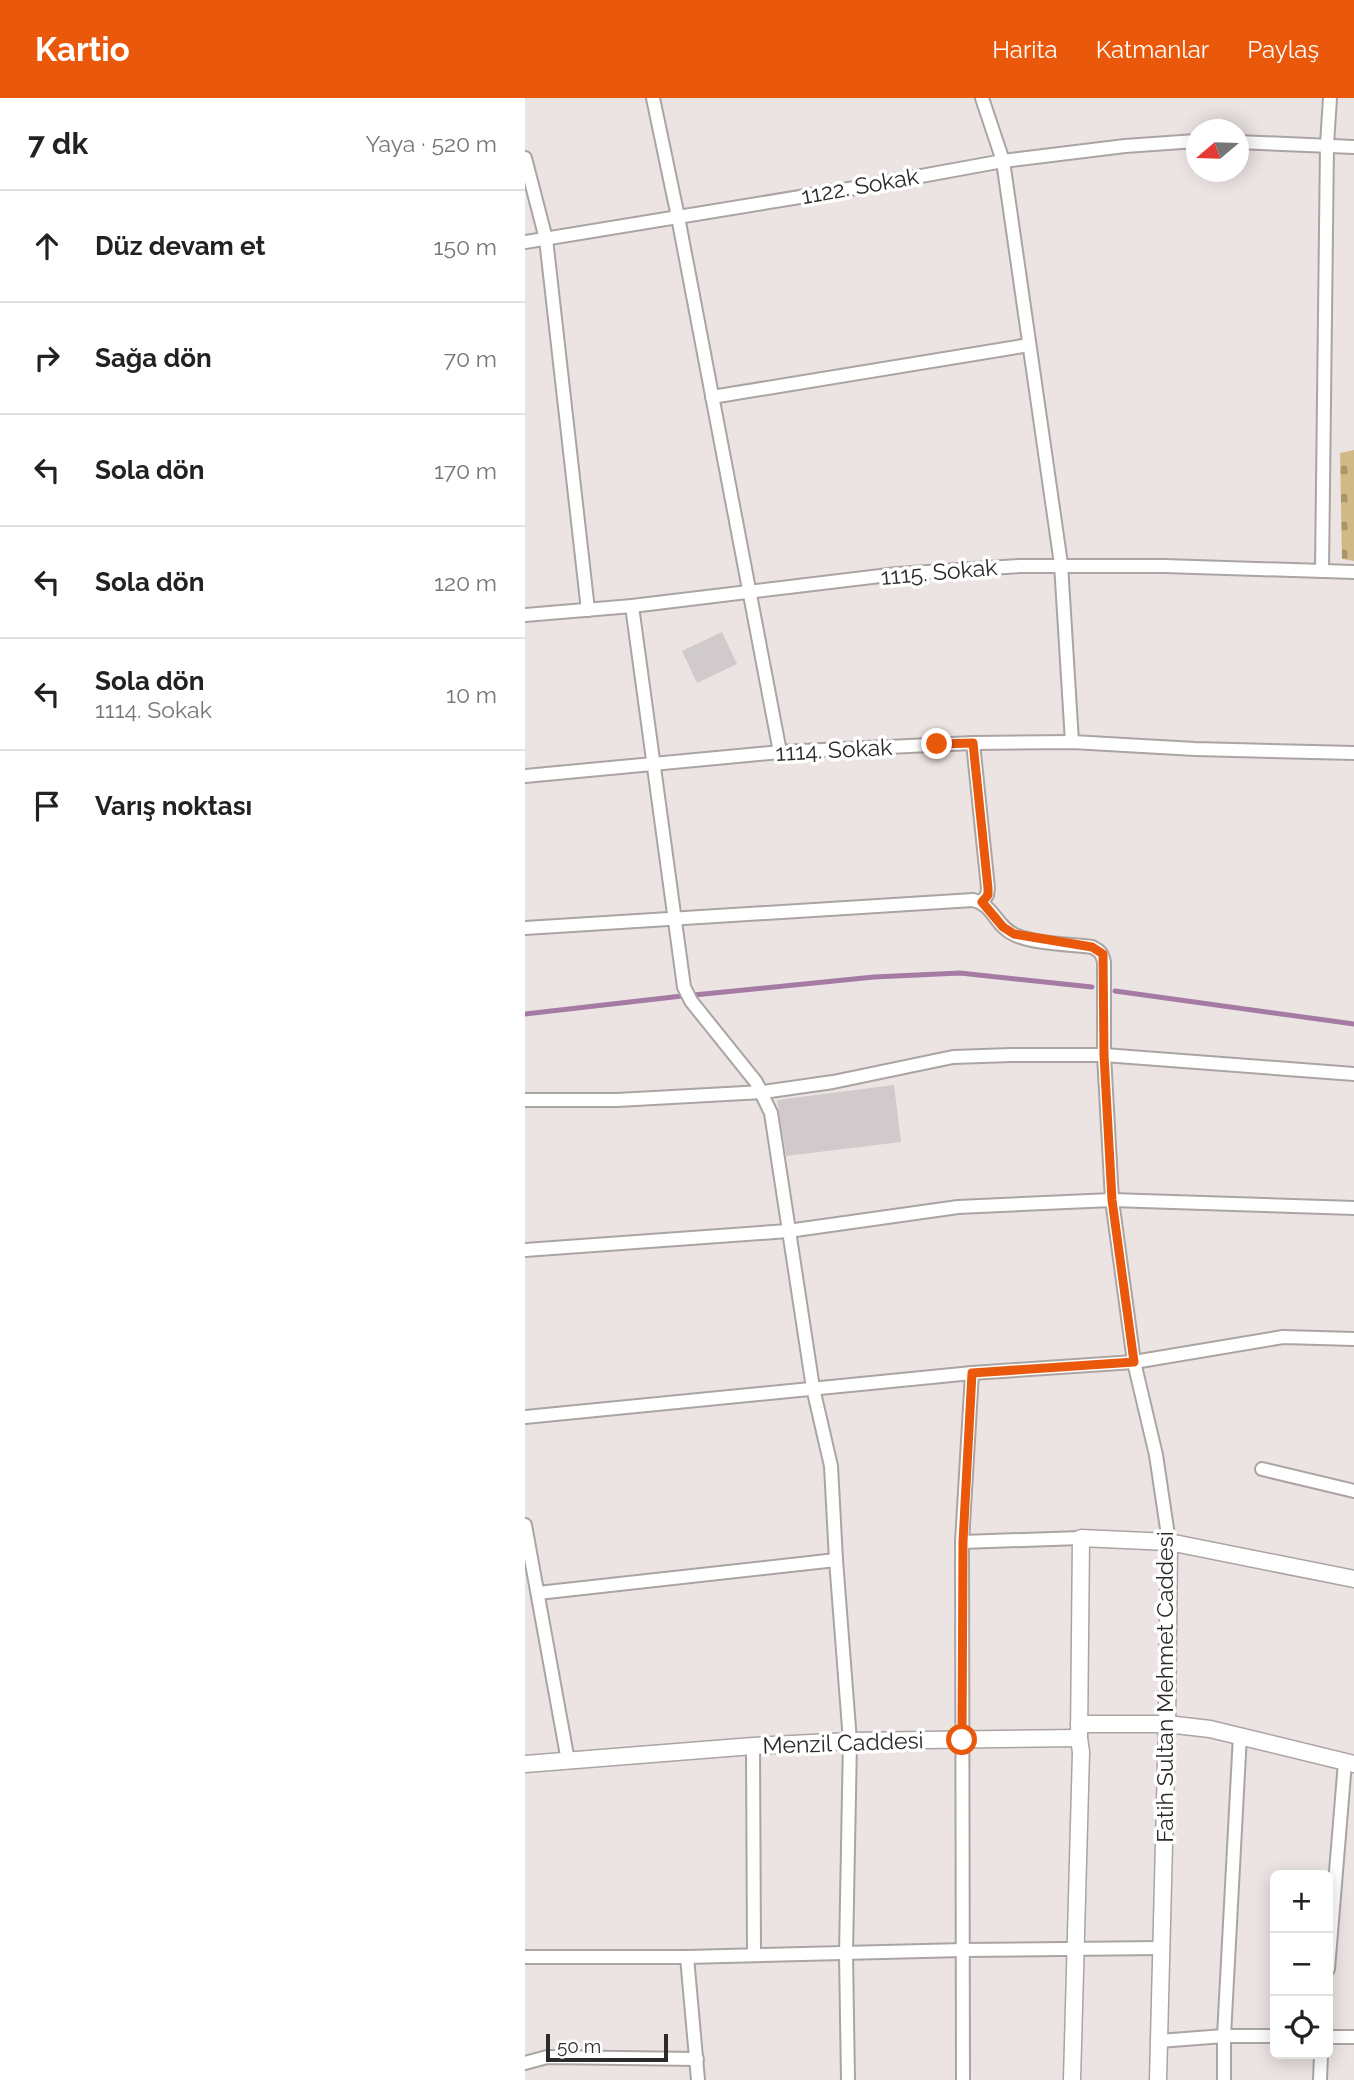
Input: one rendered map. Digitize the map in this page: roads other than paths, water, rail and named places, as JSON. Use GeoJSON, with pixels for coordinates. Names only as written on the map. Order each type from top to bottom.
{"type":"FeatureCollection","features":[{"type":"Feature","properties":{"kind":"street"},"geometry":{"type":"LineString","coordinates":[[653,98],[780,752]]}},
{"type":"Feature","properties":{"kind":"street"},"geometry":{"type":"LineString","coordinates":[[982,98],[1003,161],[1061,564],[1072,742]]}},
{"type":"Feature","properties":{"kind":"street"},"geometry":{"type":"LineString","coordinates":[[1322,571],[1327,144],[1330,98]]}},
{"type":"Feature","properties":{"kind":"street","name":"1122. Sokak"},"geometry":{"type":"LineString","coordinates":[[525,242],[1003,161],[1125,146],[1186,142]]}},
{"type":"Feature","properties":{"kind":"street"},"geometry":{"type":"LineString","coordinates":[[1249,142],[1354,147]]}},
{"type":"Feature","properties":{"kind":"street"},"geometry":{"type":"LineString","coordinates":[[525,158],[546,239],[588,610]]}},
{"type":"Feature","properties":{"kind":"street"},"geometry":{"type":"LineString","coordinates":[[712,397],[1029,345]]}},
{"type":"Feature","properties":{"kind":"street","name":"1115. Sokak"},"geometry":{"type":"LineString","coordinates":[[525,615],[632,606],[897,574],[1061,564],[1354,572]]}},
{"type":"Feature","properties":{"kind":"street"},"geometry":{"type":"LineString","coordinates":[[632,606],[685,992],[763,1092],[771,1112],[813,1388],[831,1466],[850,1741],[845,1953],[848,2080]]}},
{"type":"Feature","properties":{"kind":"street","name":"1114. Sokak"},"geometry":{"type":"LineString","coordinates":[[525,776],[780,752],[973,743],[1072,742],[1195,750],[1354,753]]}},
{"type":"Feature","properties":{"kind":"street"},"geometry":{"type":"LineString","coordinates":[[525,928],[674,917],[982,902],[988,895],[988,888],[973,743]]}},
{"type":"Feature","properties":{"kind":"street","name":"Fatih Sultan Mehmet Caddesi"},"geometry":{"type":"LineString","coordinates":[[982,902],[1003,927],[1014,934],[1092,947],[1103,954],[1104,1055],[1112,1200],[1134,1362],[1156,1455],[1169,1542],[1158,2080]]}},
{"type":"Feature","properties":{"kind":"street"},"geometry":{"type":"LineString","coordinates":[[525,1100],[617,1100],[763,1092],[833,1082],[953,1057],[1104,1055],[1354,1074]]}},
{"type":"Feature","properties":{"kind":"street"},"geometry":{"type":"LineString","coordinates":[[525,1250],[788,1231],[958,1207],[1112,1200],[1354,1208]]}},
{"type":"Feature","properties":{"kind":"street"},"geometry":{"type":"LineString","coordinates":[[525,1416],[972,1373],[1134,1362],[1283,1337],[1354,1339]]}},
{"type":"Feature","properties":{"kind":"street"},"geometry":{"type":"LineString","coordinates":[[963,2080],[963,1542],[972,1373]]}},
{"type":"Feature","properties":{"kind":"street"},"geometry":{"type":"LineString","coordinates":[[1262,1469],[1354,1491]]}},
{"type":"Feature","properties":{"kind":"street"},"geometry":{"type":"LineString","coordinates":[[525,1525],[568,1761]]}},
{"type":"Feature","properties":{"kind":"street"},"geometry":{"type":"LineString","coordinates":[[963,1542],[1081,1538],[1169,1542],[1354,1579]]}},
{"type":"Feature","properties":{"kind":"street"},"geometry":{"type":"LineString","coordinates":[[1072,2080],[1081,1752],[1081,1538]]}},
{"type":"Feature","properties":{"kind":"street"},"geometry":{"type":"LineString","coordinates":[[538,1593],[836,1560]]}},
{"type":"Feature","properties":{"kind":"street","name":"Menzil Caddesi"},"geometry":{"type":"LineString","coordinates":[[525,1764],[753,1746],[850,1741],[962,1740],[1167,1724],[1240,1735],[1350,1763]]}},
{"type":"Feature","properties":{"kind":"street"},"geometry":{"type":"LineString","coordinates":[[1224,2080],[1240,1735]]}},
{"type":"Feature","properties":{"kind":"street"},"geometry":{"type":"LineString","coordinates":[[753,1746],[754,1954]]}},
{"type":"Feature","properties":{"kind":"street"},"geometry":{"type":"LineString","coordinates":[[1332,1933],[1350,1763]]}},
{"type":"Feature","properties":{"kind":"street"},"geometry":{"type":"LineString","coordinates":[[525,1957],[687,1957],[1161,1948]]}},
{"type":"Feature","properties":{"kind":"street"},"geometry":{"type":"LineString","coordinates":[[687,1957],[698,2080]]}},
{"type":"Feature","properties":{"kind":"street"},"geometry":{"type":"LineString","coordinates":[[1159,2041],[1270,2036]]}},
{"type":"Feature","properties":{"kind":"street"},"geometry":{"type":"LineString","coordinates":[[1333,2037],[1354,2037]]}},
{"type":"Feature","properties":{"kind":"street"},"geometry":{"type":"LineString","coordinates":[[525,2063],[547,2057],[697,2059]]}},
{"type":"Feature","properties":{"kind":"street"},"geometry":{"type":"LineString","coordinates":[[1320,2080],[1321,2059]]}},
{"type":"Feature","properties":{"kind":"waterway"},"geometry":{"type":"LineString","coordinates":[[694,995],[874,977],[960,973],[1092,987]]}},
{"type":"Feature","properties":{"kind":"waterway"},"geometry":{"type":"LineString","coordinates":[[1115,991],[1354,1024]]}},
{"type":"Feature","properties":{"kind":"waterway"},"geometry":{"type":"LineString","coordinates":[[525,1014],[682,996]]}}]}
